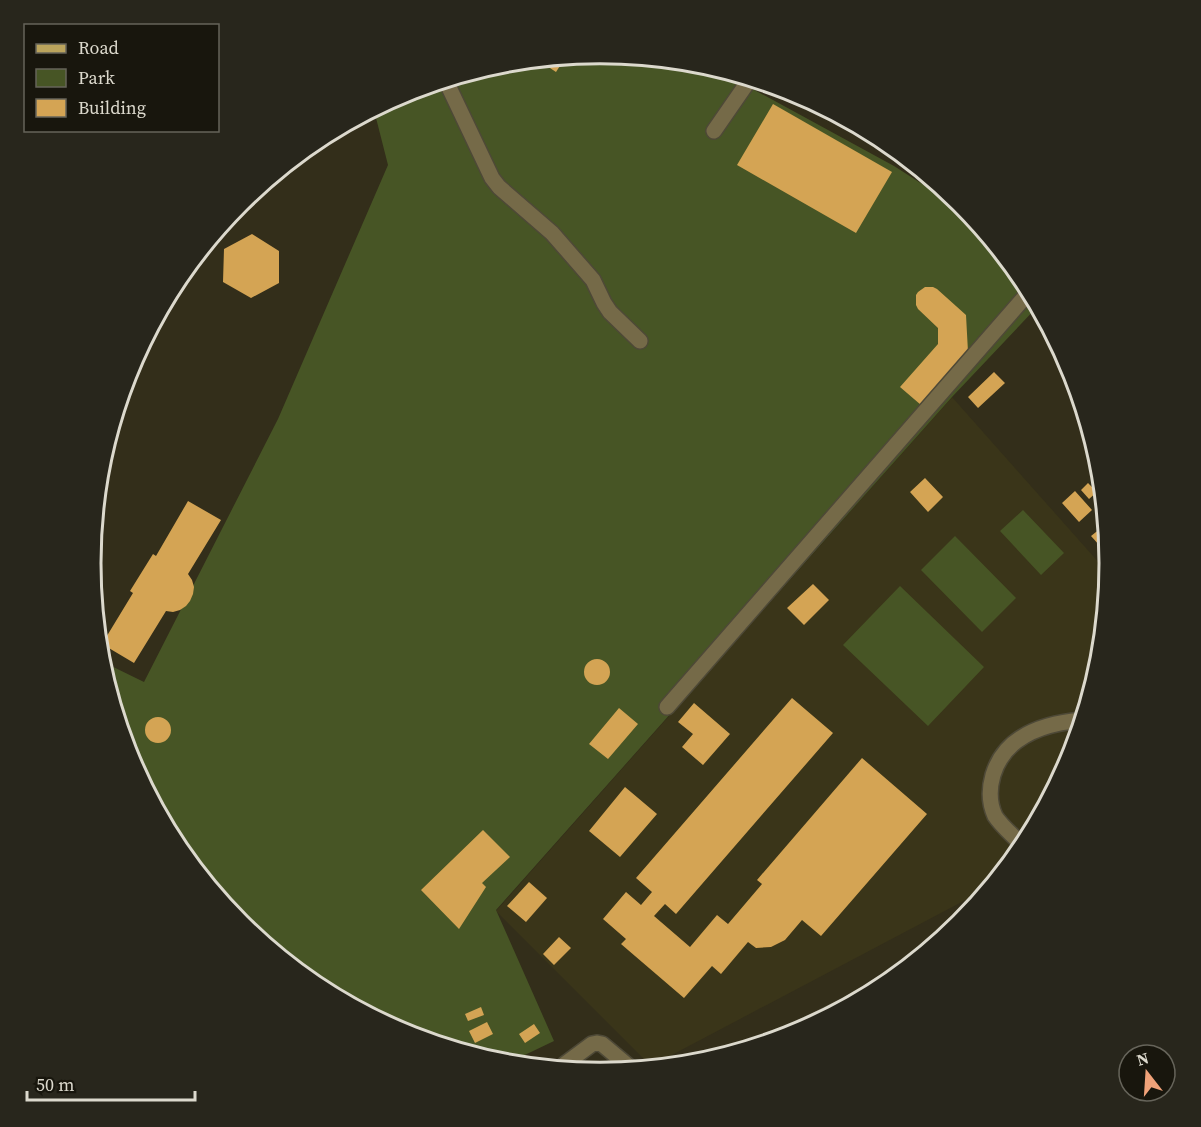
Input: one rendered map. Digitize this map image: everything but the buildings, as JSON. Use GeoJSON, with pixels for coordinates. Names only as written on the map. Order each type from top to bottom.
{"type":"FeatureCollection","features":[{"type":"Feature","properties":{"kind":"lane"},"geometry":{"type":"LineString","coordinates":[[714,131],[745,86]]}},
{"type":"Feature","properties":{"kind":"lane"},"geometry":{"type":"LineString","coordinates":[[449,88],[492,178],[499,187],[552,233],[593,280],[610,312],[640,341]]}},
{"type":"Feature","properties":{"kind":"lane"},"geometry":{"type":"LineString","coordinates":[[667,707],[1023,299]]}},
{"type":"Feature","properties":{"kind":"lane"},"geometry":{"type":"LineString","coordinates":[[1016,839],[996,818],[990,798],[990,784],[1001,756],[1012,744],[1029,733],[1074,721]]}},
{"type":"Feature","properties":{"kind":"lane"},"geometry":{"type":"LineString","coordinates":[[569,1061],[592,1044],[597,1043],[602,1044],[623,1061]]}},
{"type":"Feature","properties":{"kind":"shaded area"},"geometry":{"type":"Polygon","coordinates":[[[952,397],[1100,564],[1090,661],[1073,724],[1062,754],[1033,813],[1015,841],[973,896],[666,1058],[645,1060],[496,911],[952,397]]]}},
{"type":"Feature","properties":{"kind":"green space"},"geometry":{"type":"Polygon","coordinates":[[[600,64],[633,66],[698,74],[751,88],[894,166],[933,191],[976,234],[1032,312],[952,397],[496,910],[554,1041],[523,1056],[471,1045],[410,1025],[351,996],[271,939],[225,893],[168,813],[139,754],[112,667],[144,682],[278,419],[388,165],[376,118],[440,91],[503,74],[568,66],[600,64]]]}},
{"type":"Feature","properties":{"kind":"green space"},"geometry":{"type":"Polygon","coordinates":[[[1023,510],[1064,553],[1041,575],[1000,531],[1023,510]]]}},
{"type":"Feature","properties":{"kind":"green space"},"geometry":{"type":"Polygon","coordinates":[[[955,536],[1016,598],[982,632],[921,570],[955,536]]]}},
{"type":"Feature","properties":{"kind":"green space"},"geometry":{"type":"Polygon","coordinates":[[[900,586],[984,667],[928,726],[843,645],[900,586]]]}}]}
